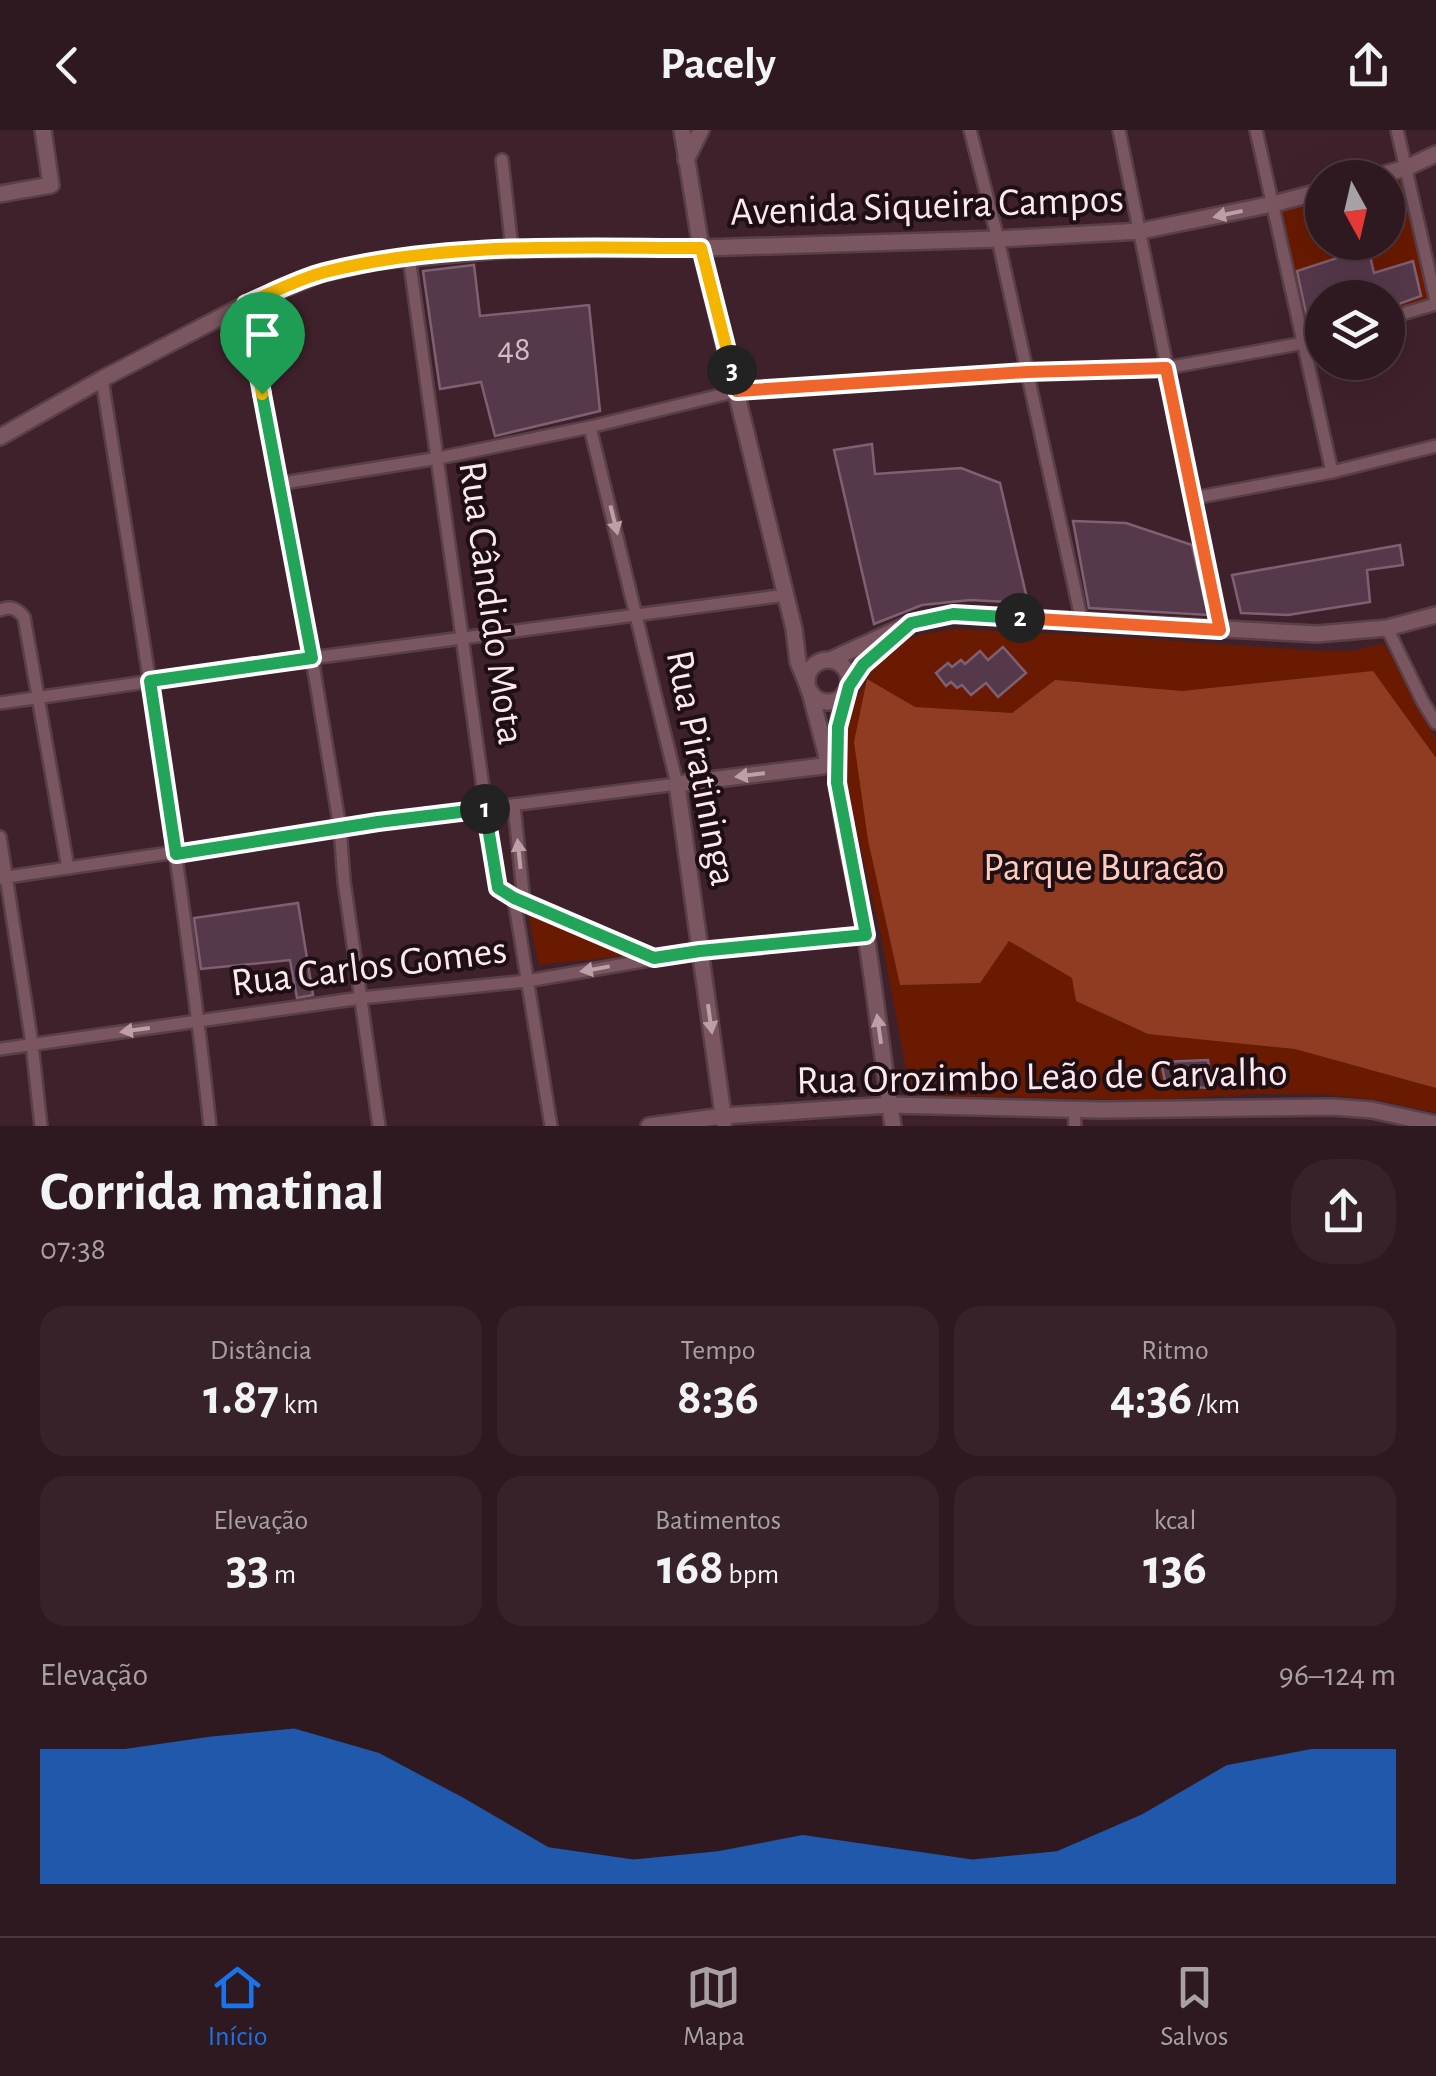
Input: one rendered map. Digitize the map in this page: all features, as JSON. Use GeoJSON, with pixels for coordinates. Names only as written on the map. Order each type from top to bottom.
{"type":"FeatureCollection","features":[{"type":"Feature","properties":{"kind":"main road"},"geometry":{"type":"LineString","coordinates":[[0,194],[51,185],[42,130]]}},
{"type":"Feature","properties":{"kind":"main road"},"geometry":{"type":"LineString","coordinates":[[677,784],[824,766],[827,762],[798,662],[794,629],[701,248],[682,130]]}},
{"type":"Feature","properties":{"kind":"main road"},"geometry":{"type":"LineString","coordinates":[[686,160],[701,130]]}},
{"type":"Feature","properties":{"kind":"main road"},"geometry":{"type":"LineString","coordinates":[[1406,168],[1436,154]]}},
{"type":"Feature","properties":{"kind":"main road","name":"Avenida Siqueira Campos"},"geometry":{"type":"LineString","coordinates":[[0,437],[246,304],[320,274],[375,261],[512,249],[701,248],[1141,232],[1305,195]]}},
{"type":"Feature","properties":{"kind":"main road"},"geometry":{"type":"LineString","coordinates":[[911,623],[863,665],[847,690],[832,702],[816,698],[808,688],[811,668],[911,623],[940,615],[1316,634],[1387,628],[1436,615]]}},
{"type":"Feature","properties":{"kind":"main road"},"geometry":{"type":"LineString","coordinates":[[794,629],[808,650],[846,670],[847,690],[838,727],[837,783],[866,935],[892,1126]]}},
{"type":"Feature","properties":{"kind":"main road","name":"Rua Piratininga"},"geometry":{"type":"LineString","coordinates":[[677,784],[724,1121]]}},
{"type":"Feature","properties":{"kind":"main road","name":"Rua Orozimbo Leão de Carvalho"},"geometry":{"type":"LineString","coordinates":[[649,1126],[889,1104],[1115,1110],[1332,1107],[1372,1110],[1430,1124]]}},
{"type":"Feature","properties":{"kind":"main road"},"geometry":{"type":"LineString","coordinates":[[1252,1107],[1254,1126]]}},
{"type":"Feature","properties":{"kind":"street"},"geometry":{"type":"LineString","coordinates":[[970,130],[998,239],[1082,622]]}},
{"type":"Feature","properties":{"kind":"street"},"geometry":{"type":"LineString","coordinates":[[1119,130],[1220,630]]}},
{"type":"Feature","properties":{"kind":"street"},"geometry":{"type":"LineString","coordinates":[[1256,130],[1332,472]]}},
{"type":"Feature","properties":{"kind":"street"},"geometry":{"type":"LineString","coordinates":[[1397,130],[1436,302],[1405,312]]}},
{"type":"Feature","properties":{"kind":"street"},"geometry":{"type":"LineString","coordinates":[[502,160],[512,249]]}},
{"type":"Feature","properties":{"kind":"street","name":"Rua Cândido Mota"},"geometry":{"type":"LineString","coordinates":[[409,257],[498,888],[519,901]]}},
{"type":"Feature","properties":{"kind":"street"},"geometry":{"type":"LineString","coordinates":[[246,304],[340,828],[344,881],[380,1126]]}},
{"type":"Feature","properties":{"kind":"street"},"geometry":{"type":"LineString","coordinates":[[278,484],[439,458],[737,391],[1027,372],[1166,368],[1304,343]]}},
{"type":"Feature","properties":{"kind":"street"},"geometry":{"type":"LineString","coordinates":[[102,380],[176,854],[210,1126]]}},
{"type":"Feature","properties":{"kind":"street","name":"Rua Piratininga"},"geometry":{"type":"LineString","coordinates":[[590,426],[677,784]]}},
{"type":"Feature","properties":{"kind":"street"},"geometry":{"type":"LineString","coordinates":[[1194,498],[1332,472],[1436,446]]}},
{"type":"Feature","properties":{"kind":"street"},"geometry":{"type":"LineString","coordinates":[[0,703],[786,596]]}},
{"type":"Feature","properties":{"kind":"street"},"geometry":{"type":"LineString","coordinates":[[0,610],[9,607],[24,616],[68,868]]}},
{"type":"Feature","properties":{"kind":"street"},"geometry":{"type":"LineString","coordinates":[[1387,628],[1436,723]]}},
{"type":"Feature","properties":{"kind":"street"},"geometry":{"type":"LineString","coordinates":[[3,878],[677,784]]}},
{"type":"Feature","properties":{"kind":"street","name":"Rua Cândido Mota"},"geometry":{"type":"LineString","coordinates":[[514,805],[526,981],[551,1126]]}},
{"type":"Feature","properties":{"kind":"street"},"geometry":{"type":"LineString","coordinates":[[0,837],[3,878],[32,1044],[40,1126]]}},
{"type":"Feature","properties":{"kind":"street"},"geometry":{"type":"LineString","coordinates":[[519,901],[654,958]]}},
{"type":"Feature","properties":{"kind":"street","name":"Rua Carlos Gomes"},"geometry":{"type":"LineString","coordinates":[[0,1050],[361,998],[526,981],[700,951],[866,935]]}},
{"type":"Feature","properties":{"kind":"street"},"geometry":{"type":"LineString","coordinates":[[1074,1108],[1075,1126]]}},
{"type":"Feature","properties":{"kind":"green space"},"geometry":{"type":"Polygon","coordinates":[[[1405,186],[1436,302],[1405,311],[1405,280],[1305,280],[1305,329],[1280,211],[1305,204],[1305,260],[1405,260],[1405,186]]]}},
{"type":"Feature","properties":{"kind":"green space","name":"Parque Buracão"},"geometry":{"type":"Polygon","coordinates":[[[957,629],[1319,651],[1353,651],[1384,643],[1436,739],[1436,1113],[1377,1100],[1318,1094],[1147,1100],[911,1095],[880,931],[843,770],[843,735],[851,707],[875,666],[892,649],[923,634],[957,629]]]}},
{"type":"Feature","properties":{"kind":"green space","name":"Parque Buracão"},"geometry":{"type":"Polygon","coordinates":[[[1373,671],[1436,758],[1436,1088],[1295,1049],[1148,1034],[1076,1001],[1072,978],[1009,941],[980,983],[900,985],[868,840],[854,742],[867,679],[915,707],[1012,713],[1055,680],[1182,691],[1373,671]]]}},
{"type":"Feature","properties":{"kind":"green space"},"geometry":{"type":"Polygon","coordinates":[[[528,914],[631,955],[539,965],[528,914]]]}},
{"type":"Feature","properties":{"kind":"building"},"geometry":{"type":"Polygon","coordinates":[[[1331,260],[1371,260],[1374,273],[1413,261],[1421,296],[1405,302],[1405,280],[1305,280],[1305,309],[1297,271],[1331,260]]]}},
{"type":"Feature","properties":{"kind":"building"},"geometry":{"type":"Polygon","coordinates":[[[474,265],[480,316],[589,305],[600,411],[495,436],[481,382],[440,389],[423,271],[474,265]]]}},
{"type":"Feature","properties":{"kind":"building"},"geometry":{"type":"Polygon","coordinates":[[[872,444],[875,474],[961,468],[1000,483],[1028,603],[970,600],[922,605],[874,624],[834,450],[872,444]]]}},
{"type":"Feature","properties":{"kind":"building"},"geometry":{"type":"Polygon","coordinates":[[[1073,521],[1126,523],[1192,545],[1208,615],[1089,608],[1073,521]]]}},
{"type":"Feature","properties":{"kind":"building"},"geometry":{"type":"Polygon","coordinates":[[[1400,545],[1403,565],[1367,570],[1370,602],[1288,615],[1241,613],[1232,575],[1400,545]]]}},
{"type":"Feature","properties":{"kind":"building"},"geometry":{"type":"Polygon","coordinates":[[[1003,647],[1026,673],[998,697],[986,683],[971,695],[962,685],[957,688],[951,682],[946,686],[936,673],[948,663],[952,667],[961,660],[965,664],[980,651],[988,660],[1003,647]]]}},
{"type":"Feature","properties":{"kind":"building"},"geometry":{"type":"Polygon","coordinates":[[[298,903],[313,995],[297,998],[290,960],[201,969],[194,918],[298,903]]]}},
{"type":"Feature","properties":{"kind":"building"},"geometry":{"type":"Polygon","coordinates":[[[1208,1060],[1212,1088],[1166,1086],[1161,1062],[1208,1060]]]}},
{"type":"Feature","properties":{"kind":"route"},"geometry":{"type":"LineString","coordinates":[[701,248],[737,391],[1027,372],[1166,368],[1220,630],[969,614],[940,615],[911,623],[854,676],[838,727],[837,783],[866,935],[654,958],[498,888],[486,809],[176,854],[150,681],[312,658],[262,394],[246,304],[320,274],[375,261],[512,249],[701,248]]}}]}
